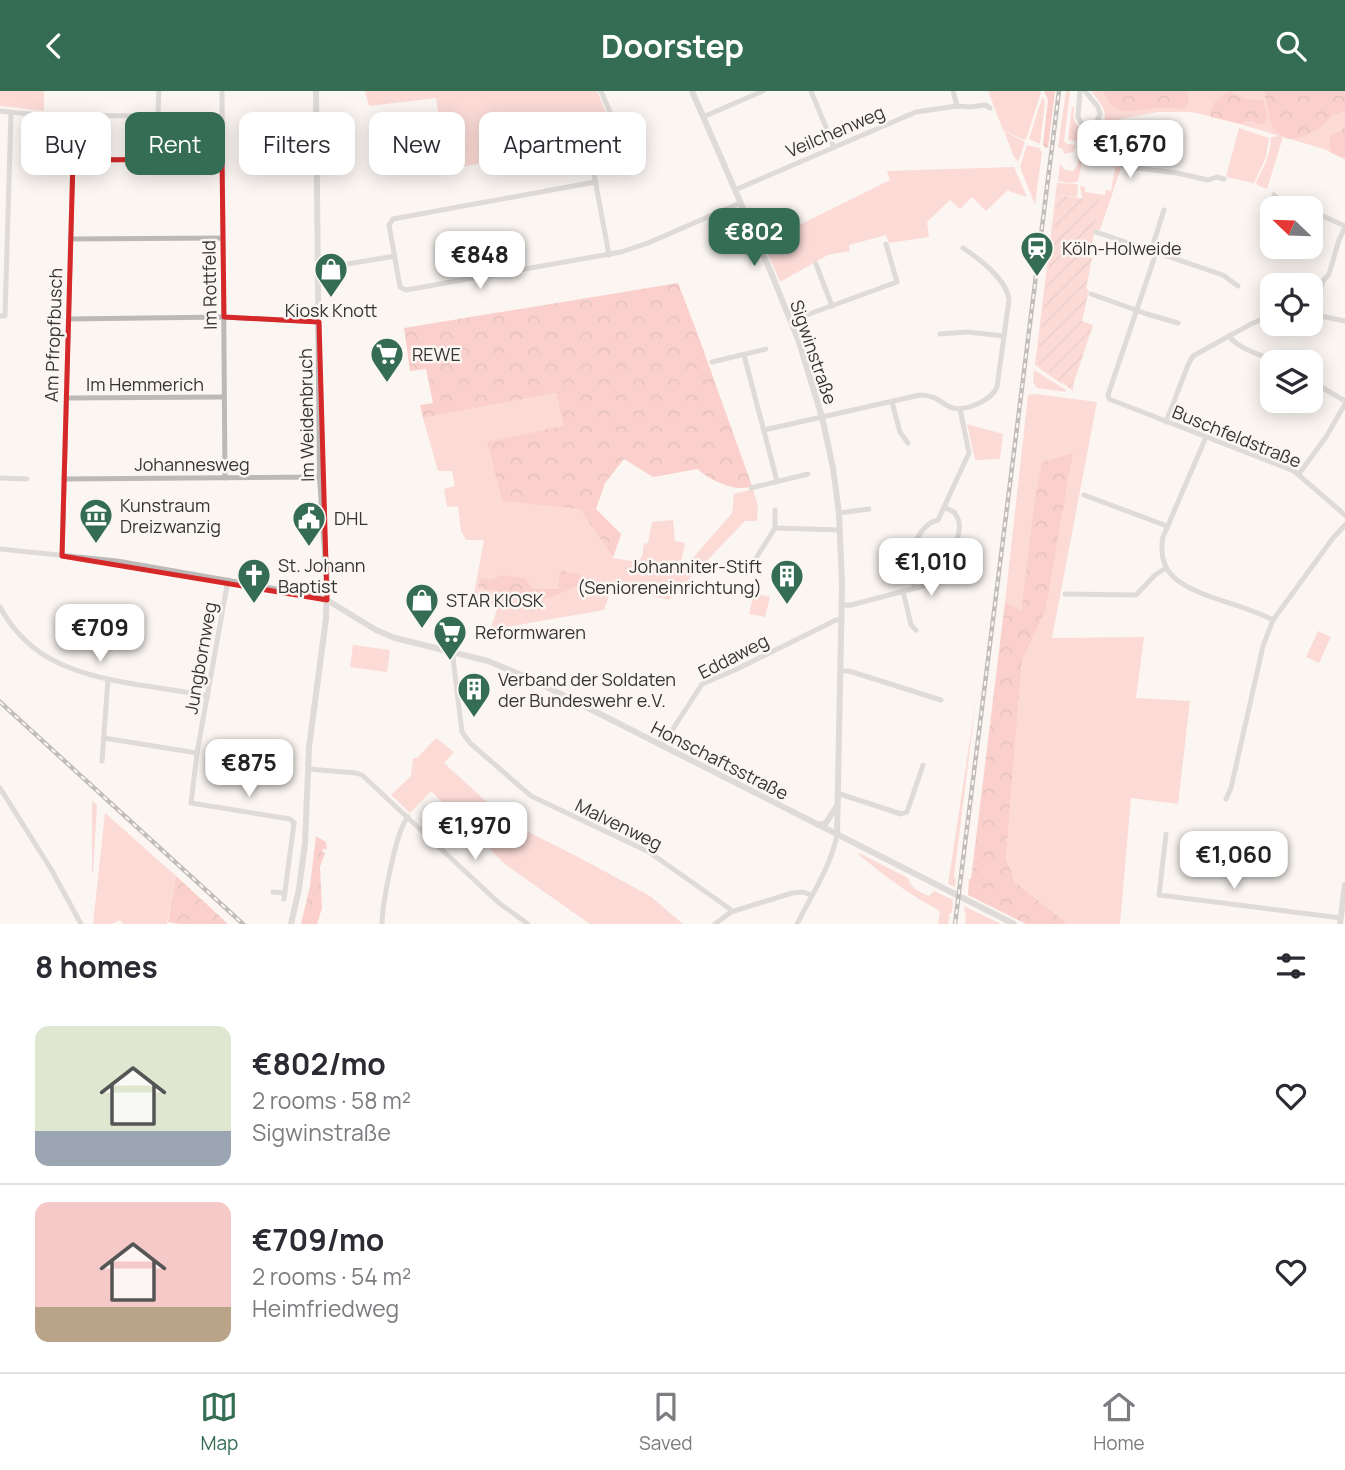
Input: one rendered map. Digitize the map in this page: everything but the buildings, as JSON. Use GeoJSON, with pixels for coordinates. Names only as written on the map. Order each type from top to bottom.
{"type":"FeatureCollection","features":[{"type":"Feature","properties":{"kind":"street"},"geometry":{"type":"LineString","coordinates":[[111,115],[155,115],[159,109],[159,91]]}},
{"type":"Feature","properties":{"kind":"street","name":"Im Rottfeld"},"geometry":{"type":"LineString","coordinates":[[222,91],[222,112]]}},
{"type":"Feature","properties":{"kind":"street","name":"Im Weidenbruch"},"geometry":{"type":"LineString","coordinates":[[291,924],[299,889],[307,822],[309,747],[327,600],[320,477],[316,91]]}},
{"type":"Feature","properties":{"kind":"street"},"geometry":{"type":"LineString","coordinates":[[601,91],[610,112]]}},
{"type":"Feature","properties":{"kind":"street","name":"Sigwinstraße"},"geometry":{"type":"LineString","coordinates":[[692,91],[799,342],[822,417],[832,468],[839,513],[842,605],[837,835]]}},
{"type":"Feature","properties":{"kind":"street"},"geometry":{"type":"LineString","coordinates":[[703,117],[764,91]]}},
{"type":"Feature","properties":{"kind":"street"},"geometry":{"type":"LineString","coordinates":[[811,91],[834,147]]}},
{"type":"Feature","properties":{"kind":"street"},"geometry":{"type":"LineString","coordinates":[[953,91],[957,106]]}},
{"type":"Feature","properties":{"kind":"street"},"geometry":{"type":"LineString","coordinates":[[1082,91],[1098,107],[1100,114],[1096,124],[1090,126],[1082,124],[1078,117],[1082,91]]}},
{"type":"Feature","properties":{"kind":"street","name":"Veilchenweg"},"geometry":{"type":"LineString","coordinates":[[735,190],[916,112],[957,106],[985,105],[990,108]]}},
{"type":"Feature","properties":{"kind":"street"},"geometry":{"type":"LineString","coordinates":[[0,111],[21,112]]}},
{"type":"Feature","properties":{"kind":"street"},"geometry":{"type":"LineString","coordinates":[[0,316],[5,316],[11,112]]}},
{"type":"Feature","properties":{"kind":"street"},"geometry":{"type":"LineString","coordinates":[[1090,126],[1087,152],[1091,158],[1208,180],[1217,177],[1224,179]]}},
{"type":"Feature","properties":{"kind":"street","name":"Am Pfropfbusch"},"geometry":{"type":"LineString","coordinates":[[61,556],[72,175]]}},
{"type":"Feature","properties":{"kind":"street","name":"Im Rottfeld"},"geometry":{"type":"LineString","coordinates":[[222,175],[225,478]]}},
{"type":"Feature","properties":{"kind":"street"},"geometry":{"type":"LineString","coordinates":[[594,175],[608,255]]}},
{"type":"Feature","properties":{"kind":"street"},"geometry":{"type":"LineString","coordinates":[[595,182],[393,219],[389,225],[400,287],[406,290],[608,255],[635,248],[740,203]]}},
{"type":"Feature","properties":{"kind":"street"},"geometry":{"type":"LineString","coordinates":[[1137,310],[1164,210]]}},
{"type":"Feature","properties":{"kind":"street"},"geometry":{"type":"LineString","coordinates":[[1323,216],[1345,226],[1329,274],[1323,281]]}},
{"type":"Feature","properties":{"kind":"street"},"geometry":{"type":"LineString","coordinates":[[1096,232],[1223,275],[1238,286]]}},
{"type":"Feature","properties":{"kind":"street"},"geometry":{"type":"LineString","coordinates":[[70,239],[223,238]]}},
{"type":"Feature","properties":{"kind":"street"},"geometry":{"type":"LineString","coordinates":[[790,321],[897,282],[886,244]]}},
{"type":"Feature","properties":{"kind":"street"},"geometry":{"type":"LineString","coordinates":[[764,430],[920,395],[932,396],[960,409],[982,402],[995,393],[998,387],[1008,292],[981,261],[963,248]]}},
{"type":"Feature","properties":{"kind":"street"},"geometry":{"type":"LineString","coordinates":[[324,268],[395,255]]}},
{"type":"Feature","properties":{"kind":"street"},"geometry":{"type":"LineString","coordinates":[[816,264],[832,306]]}},
{"type":"Feature","properties":{"kind":"street"},"geometry":{"type":"LineString","coordinates":[[1091,294],[1178,323]]}},
{"type":"Feature","properties":{"kind":"street","name":"Buschfeldstraße"},"geometry":{"type":"LineString","coordinates":[[1137,310],[1108,395],[1109,399],[1300,474],[1345,515]]}},
{"type":"Feature","properties":{"kind":"street"},"geometry":{"type":"LineString","coordinates":[[1323,316],[1345,321]]}},
{"type":"Feature","properties":{"kind":"street"},"geometry":{"type":"LineString","coordinates":[[68,319],[224,317],[319,322]]}},
{"type":"Feature","properties":{"kind":"street"},"geometry":{"type":"LineString","coordinates":[[1166,422],[1193,356],[1260,319]]}},
{"type":"Feature","properties":{"kind":"street"},"geometry":{"type":"LineString","coordinates":[[940,334],[967,332],[1004,336]]}},
{"type":"Feature","properties":{"kind":"street"},"geometry":{"type":"LineString","coordinates":[[1228,337],[1235,344],[1260,355]]}},
{"type":"Feature","properties":{"kind":"street"},"geometry":{"type":"LineString","coordinates":[[712,362],[766,349]]}},
{"type":"Feature","properties":{"kind":"street"},"geometry":{"type":"LineString","coordinates":[[744,355],[777,481]]}},
{"type":"Feature","properties":{"kind":"street"},"geometry":{"type":"LineString","coordinates":[[1300,474],[1326,437],[1345,402],[1323,388]]}},
{"type":"Feature","properties":{"kind":"street","name":"Im Hemmerich"},"geometry":{"type":"LineString","coordinates":[[66,398],[224,397]]}},
{"type":"Feature","properties":{"kind":"street"},"geometry":{"type":"LineString","coordinates":[[892,402],[900,432],[908,443]]}},
{"type":"Feature","properties":{"kind":"street"},"geometry":{"type":"LineString","coordinates":[[915,588],[907,564],[922,529],[929,522],[938,520],[969,453],[960,409]]}},
{"type":"Feature","properties":{"kind":"street"},"geometry":{"type":"LineString","coordinates":[[1206,437],[1167,526],[1162,544],[1163,560],[1171,576],[1181,585],[1273,621]]}},
{"type":"Feature","properties":{"kind":"street"},"geometry":{"type":"LineString","coordinates":[[751,488],[808,474]]}},
{"type":"Feature","properties":{"kind":"street","name":"Johannesweg"},"geometry":{"type":"LineString","coordinates":[[63,479],[320,477]]}},
{"type":"Feature","properties":{"kind":"street"},"geometry":{"type":"LineString","coordinates":[[0,478],[27,479]]}},
{"type":"Feature","properties":{"kind":"street"},"geometry":{"type":"LineString","coordinates":[[1084,495],[1167,526]]}},
{"type":"Feature","properties":{"kind":"street"},"geometry":{"type":"LineString","coordinates":[[842,605],[931,584],[937,580],[959,534],[959,522],[954,512],[944,507]]}},
{"type":"Feature","properties":{"kind":"street"},"geometry":{"type":"LineString","coordinates":[[839,513],[869,509]]}},
{"type":"Feature","properties":{"kind":"street"},"geometry":{"type":"LineString","coordinates":[[751,566],[775,528],[775,510]]}},
{"type":"Feature","properties":{"kind":"street"},"geometry":{"type":"LineString","coordinates":[[1226,799],[1231,788],[1263,646],[1273,621],[1345,525]]}},
{"type":"Feature","properties":{"kind":"street"},"geometry":{"type":"LineString","coordinates":[[775,528],[840,530]]}},
{"type":"Feature","properties":{"kind":"street","name":"Honschaftsstraße"},"geometry":{"type":"LineString","coordinates":[[0,549],[130,563],[327,600],[385,634],[488,661],[531,679],[1014,924]]}},
{"type":"Feature","properties":{"kind":"street"},"geometry":{"type":"LineString","coordinates":[[1065,594],[1136,595],[1155,575],[1166,568]]}},
{"type":"Feature","properties":{"kind":"street","name":"Jungbornweg"},"geometry":{"type":"LineString","coordinates":[[228,580],[197,753],[191,803],[290,819],[294,823]]}},
{"type":"Feature","properties":{"kind":"street"},"geometry":{"type":"LineString","coordinates":[[903,591],[911,625],[916,629]]}},
{"type":"Feature","properties":{"kind":"street"},"geometry":{"type":"LineString","coordinates":[[0,607],[15,631],[38,652],[71,669],[108,679],[208,696]]}},
{"type":"Feature","properties":{"kind":"street","name":"Eddaweg"},"geometry":{"type":"LineString","coordinates":[[662,746],[702,684],[836,620],[842,620]]}},
{"type":"Feature","properties":{"kind":"street","name":"Malvenweg"},"geometry":{"type":"LineString","coordinates":[[454,652],[462,732],[470,743],[531,796],[649,852],[731,912]]}},
{"type":"Feature","properties":{"kind":"street"},"geometry":{"type":"LineString","coordinates":[[841,671],[849,671],[941,699]]}},
{"type":"Feature","properties":{"kind":"street"},"geometry":{"type":"LineString","coordinates":[[102,761],[108,679]]}},
{"type":"Feature","properties":{"kind":"street"},"geometry":{"type":"LineString","coordinates":[[104,738],[197,753]]}},
{"type":"Feature","properties":{"kind":"street"},"geometry":{"type":"LineString","coordinates":[[837,793],[901,814],[907,812],[923,765]]}},
{"type":"Feature","properties":{"kind":"street"},"geometry":{"type":"LineString","coordinates":[[308,769],[362,775],[499,903],[528,924]]}},
{"type":"Feature","properties":{"kind":"street"},"geometry":{"type":"LineString","coordinates":[[0,788],[51,869],[81,924]]}},
{"type":"Feature","properties":{"kind":"street"},"geometry":{"type":"LineString","coordinates":[[818,825],[826,823],[837,806]]}},
{"type":"Feature","properties":{"kind":"street"},"geometry":{"type":"LineString","coordinates":[[382,924],[400,829],[408,817]]}},
{"type":"Feature","properties":{"kind":"street"},"geometry":{"type":"LineString","coordinates":[[272,892],[284,896],[294,823],[307,822]]}},
{"type":"Feature","properties":{"kind":"street"},"geometry":{"type":"LineString","coordinates":[[1166,834],[1159,895],[1340,921],[1345,885]]}},
{"type":"Feature","properties":{"kind":"street"},"geometry":{"type":"LineString","coordinates":[[797,924],[833,850],[837,835]]}},
{"type":"Feature","properties":{"kind":"street"},"geometry":{"type":"LineString","coordinates":[[715,924],[731,912],[792,893],[803,892],[811,895]]}},
{"type":"Feature","properties":{"kind":"highlighted area"},"geometry":{"type":"Polygon","coordinates":[[[222,159],[224,317],[319,322],[327,600],[62,556],[73,160],[222,159]]]}},
{"type":"Feature","properties":{"kind":"shaded area"},"geometry":{"type":"Polygon","coordinates":[[[0,91],[44,91],[44,111],[0,106],[0,91]]]}},
{"type":"Feature","properties":{"kind":"shaded area"},"geometry":{"type":"Polygon","coordinates":[[[365,91],[597,91],[606,112],[479,112],[479,164],[465,166],[465,112],[438,112],[436,98],[369,106],[365,91]]]}},
{"type":"Feature","properties":{"kind":"shaded area"},"geometry":{"type":"Polygon","coordinates":[[[988,91],[1040,91],[1026,139],[1003,130],[988,91]]]}},
{"type":"Feature","properties":{"kind":"shaded area"},"geometry":{"type":"Polygon","coordinates":[[[1066,91],[1070,91],[1064,141],[1076,145],[1073,152],[1064,154],[1063,149],[1058,147],[1066,91]]]}},
{"type":"Feature","properties":{"kind":"shaded area"},"geometry":{"type":"Polygon","coordinates":[[[1091,91],[1345,91],[1345,159],[1324,149],[1283,137],[1267,189],[1256,182],[1270,150],[1271,137],[1279,136],[1191,112],[1159,112],[1119,119],[1107,158],[1099,157],[1090,149],[1093,131],[1103,124],[1105,114],[1091,91]]]}},
{"type":"Feature","properties":{"kind":"shaded area"},"geometry":{"type":"Polygon","coordinates":[[[1042,98],[1045,103],[1040,144],[1029,139],[1042,98]]]}},
{"type":"Feature","properties":{"kind":"shaded area"},"geometry":{"type":"Polygon","coordinates":[[[1072,107],[1075,122],[1087,131],[1085,150],[1080,150],[1077,141],[1068,140],[1072,107]]]}},
{"type":"Feature","properties":{"kind":"shaded area"},"geometry":{"type":"Polygon","coordinates":[[[1239,128],[1269,138],[1266,157],[1254,183],[1226,177],[1239,128]]]}},
{"type":"Feature","properties":{"kind":"shaded area"},"geometry":{"type":"Polygon","coordinates":[[[1004,131],[1025,142],[1018,162],[1013,155],[1004,131]]]}},
{"type":"Feature","properties":{"kind":"shaded area"},"geometry":{"type":"Polygon","coordinates":[[[1027,145],[1039,148],[1042,152],[1035,205],[1020,167],[1027,145]]]}},
{"type":"Feature","properties":{"kind":"shaded area"},"geometry":{"type":"Polygon","coordinates":[[[1079,154],[1084,154],[1078,181],[1058,181],[1060,164],[1065,170],[1073,171],[1078,165],[1079,154]]]}},
{"type":"Feature","properties":{"kind":"shaded area"},"geometry":{"type":"Polygon","coordinates":[[[1110,166],[1121,168],[1100,230],[1094,229],[1080,186],[1085,187],[1085,192],[1105,195],[1106,190],[1111,191],[1115,168],[1110,166]]]}},
{"type":"Feature","properties":{"kind":"shaded area"},"geometry":{"type":"Polygon","coordinates":[[[1014,167],[1027,197],[1008,190],[986,211],[972,197],[960,209],[950,200],[927,222],[929,237],[889,243],[886,235],[849,245],[850,251],[828,255],[780,282],[763,243],[890,180],[887,171],[1014,167]]]}},
{"type":"Feature","properties":{"kind":"shaded area"},"geometry":{"type":"Polygon","coordinates":[[[1057,183],[1078,184],[1077,197],[1058,195],[1055,373],[1063,385],[1035,365],[1057,183]]]}},
{"type":"Feature","properties":{"kind":"shaded area"},"geometry":{"type":"Polygon","coordinates":[[[1058,195],[1085,199],[1088,195],[1100,196],[1094,228],[1096,229],[1088,255],[1092,258],[1082,321],[1093,325],[1073,391],[1037,363],[1058,195]]]}},
{"type":"Feature","properties":{"kind":"shaded area"},"geometry":{"type":"Polygon","coordinates":[[[1034,370],[1066,392],[1037,388],[1033,382],[1034,370]]]}},
{"type":"Feature","properties":{"kind":"shaded area"},"geometry":{"type":"Polygon","coordinates":[[[556,393],[580,509],[621,534],[613,558],[638,562],[644,544],[648,543],[652,522],[673,520],[675,541],[685,543],[680,573],[732,513],[734,494],[753,489],[758,506],[757,521],[745,521],[669,600],[612,587],[604,610],[490,630],[498,607],[473,599],[484,540],[466,540],[461,531],[458,506],[447,507],[444,489],[455,486],[452,471],[438,471],[423,418],[556,393]]]}},
{"type":"Feature","properties":{"kind":"shaded area"},"geometry":{"type":"Polygon","coordinates":[[[1028,395],[1097,402],[1052,638],[1144,637],[1136,698],[1190,701],[1178,804],[1131,798],[1120,924],[1068,924],[1015,882],[1006,858],[1022,661],[1046,610],[1073,453],[1033,511],[1021,612],[1005,602],[1028,395]]]}},
{"type":"Feature","properties":{"kind":"shaded area"},"geometry":{"type":"Polygon","coordinates":[[[967,424],[1003,434],[1000,459],[975,460],[967,424]]]}},
{"type":"Feature","properties":{"kind":"shaded area"},"geometry":{"type":"Polygon","coordinates":[[[754,593],[770,597],[765,617],[749,614],[754,593]]]}},
{"type":"Feature","properties":{"kind":"shaded area"},"geometry":{"type":"Polygon","coordinates":[[[1318,631],[1331,637],[1319,663],[1306,657],[1318,631]]]}},
{"type":"Feature","properties":{"kind":"shaded area"},"geometry":{"type":"Polygon","coordinates":[[[353,645],[390,650],[387,672],[350,667],[353,645]]]}},
{"type":"Feature","properties":{"kind":"shaded area"},"geometry":{"type":"Polygon","coordinates":[[[976,700],[954,877],[955,887],[948,884],[976,700]]]}},
{"type":"Feature","properties":{"kind":"shaded area"},"geometry":{"type":"Polygon","coordinates":[[[436,738],[454,752],[444,763],[509,822],[650,896],[683,924],[590,924],[506,865],[431,791],[410,813],[391,795],[411,776],[413,758],[417,758],[436,738]]]}},
{"type":"Feature","properties":{"kind":"shaded area"},"geometry":{"type":"Polygon","coordinates":[[[92,801],[97,805],[93,873],[92,873],[92,801]]]}},
{"type":"Feature","properties":{"kind":"shaded area"},"geometry":{"type":"Polygon","coordinates":[[[105,813],[176,876],[167,924],[123,924],[120,920],[112,924],[93,924],[105,813]]]}},
{"type":"Feature","properties":{"kind":"shaded area"},"geometry":{"type":"Polygon","coordinates":[[[859,853],[908,878],[922,893],[929,896],[934,891],[953,900],[948,924],[938,924],[940,911],[898,885],[859,853]]]}},
{"type":"Feature","properties":{"kind":"shaded area"},"geometry":{"type":"Polygon","coordinates":[[[964,906],[1001,924],[965,924],[964,906]]]}},
{"type":"Feature","properties":{"kind":"green space"},"geometry":{"type":"Polygon","coordinates":[[[1044,91],[1055,91],[1048,148],[1043,144],[1048,100],[1044,91]]]}},
{"type":"Feature","properties":{"kind":"green space"},"geometry":{"type":"Polygon","coordinates":[[[1103,91],[1186,91],[1189,103],[1184,109],[1120,110],[1108,101],[1103,91]]]}},
{"type":"Feature","properties":{"kind":"green space"},"geometry":{"type":"Polygon","coordinates":[[[1230,91],[1245,99],[1263,100],[1268,117],[1264,124],[1246,121],[1241,124],[1211,117],[1213,104],[1230,91]]]}},
{"type":"Feature","properties":{"kind":"green space"},"geometry":{"type":"Polygon","coordinates":[[[1264,91],[1345,91],[1345,110],[1332,115],[1312,133],[1299,138],[1286,138],[1272,127],[1264,91]]]}},
{"type":"Feature","properties":{"kind":"green space"},"geometry":{"type":"Polygon","coordinates":[[[1345,127],[1345,159],[1331,153],[1329,139],[1332,134],[1345,127]]]}},
{"type":"Feature","properties":{"kind":"green space"},"geometry":{"type":"Polygon","coordinates":[[[678,283],[752,486],[730,487],[711,479],[698,469],[653,477],[624,459],[605,483],[596,509],[621,534],[613,557],[580,509],[502,501],[487,442],[563,426],[556,393],[423,418],[420,405],[433,403],[426,369],[410,371],[404,328],[678,283]]]}},
{"type":"Feature","properties":{"kind":"green space"},"geometry":{"type":"Polygon","coordinates":[[[1073,453],[1046,610],[1022,661],[1006,858],[1015,882],[1068,924],[1026,924],[968,895],[969,879],[1005,602],[1021,611],[1042,462],[1073,453]]]}},
{"type":"Feature","properties":{"kind":"green space"},"geometry":{"type":"Polygon","coordinates":[[[560,570],[594,579],[555,595],[534,600],[478,587],[481,578],[491,580],[502,575],[525,578],[533,589],[558,589],[560,570]]]}},
{"type":"Feature","properties":{"kind":"green space"},"geometry":{"type":"Polygon","coordinates":[[[316,836],[326,842],[327,849],[323,849],[322,852],[325,853],[320,867],[322,908],[317,924],[301,924],[310,886],[316,836]]]}},
{"type":"Feature","properties":{"kind":"green space"},"geometry":{"type":"Polygon","coordinates":[[[176,876],[228,924],[168,922],[176,876]]]}},
{"type":"Feature","properties":{"kind":"railway"},"geometry":{"type":"LineString","coordinates":[[955,924],[1059,91]]}},
{"type":"Feature","properties":{"kind":"railway"},"geometry":{"type":"LineString","coordinates":[[0,702],[243,924]]}},
{"type":"Feature","properties":{"kind":"place","name":"Köln-Holweide"},"geometry":{"type":"Point","coordinates":[1037,278]}},
{"type":"Feature","properties":{"kind":"place","name":"Kiosk Knott"},"geometry":{"type":"Point","coordinates":[331,299]}},
{"type":"Feature","properties":{"kind":"place","name":"REWE"},"geometry":{"type":"Point","coordinates":[387,384]}},
{"type":"Feature","properties":{"kind":"place","name":"Kunstraum Dreizwanzig"},"geometry":{"type":"Point","coordinates":[96,545]}},
{"type":"Feature","properties":{"kind":"place","name":"DHL"},"geometry":{"type":"Point","coordinates":[309,548]}},
{"type":"Feature","properties":{"kind":"place","name":"St. Johann Baptist"},"geometry":{"type":"Point","coordinates":[254,605]}},
{"type":"Feature","properties":{"kind":"place","name":"Johanniter-Stift (Senioreneinrichtung)"},"geometry":{"type":"Point","coordinates":[787,606]}},
{"type":"Feature","properties":{"kind":"place","name":"STAR KIOSK"},"geometry":{"type":"Point","coordinates":[422,630]}},
{"type":"Feature","properties":{"kind":"place","name":"Reformwaren"},"geometry":{"type":"Point","coordinates":[450,662]}},
{"type":"Feature","properties":{"kind":"place","name":"Verband der Soldaten der Bundeswehr e.V."},"geometry":{"type":"Point","coordinates":[474,719]}}]}
